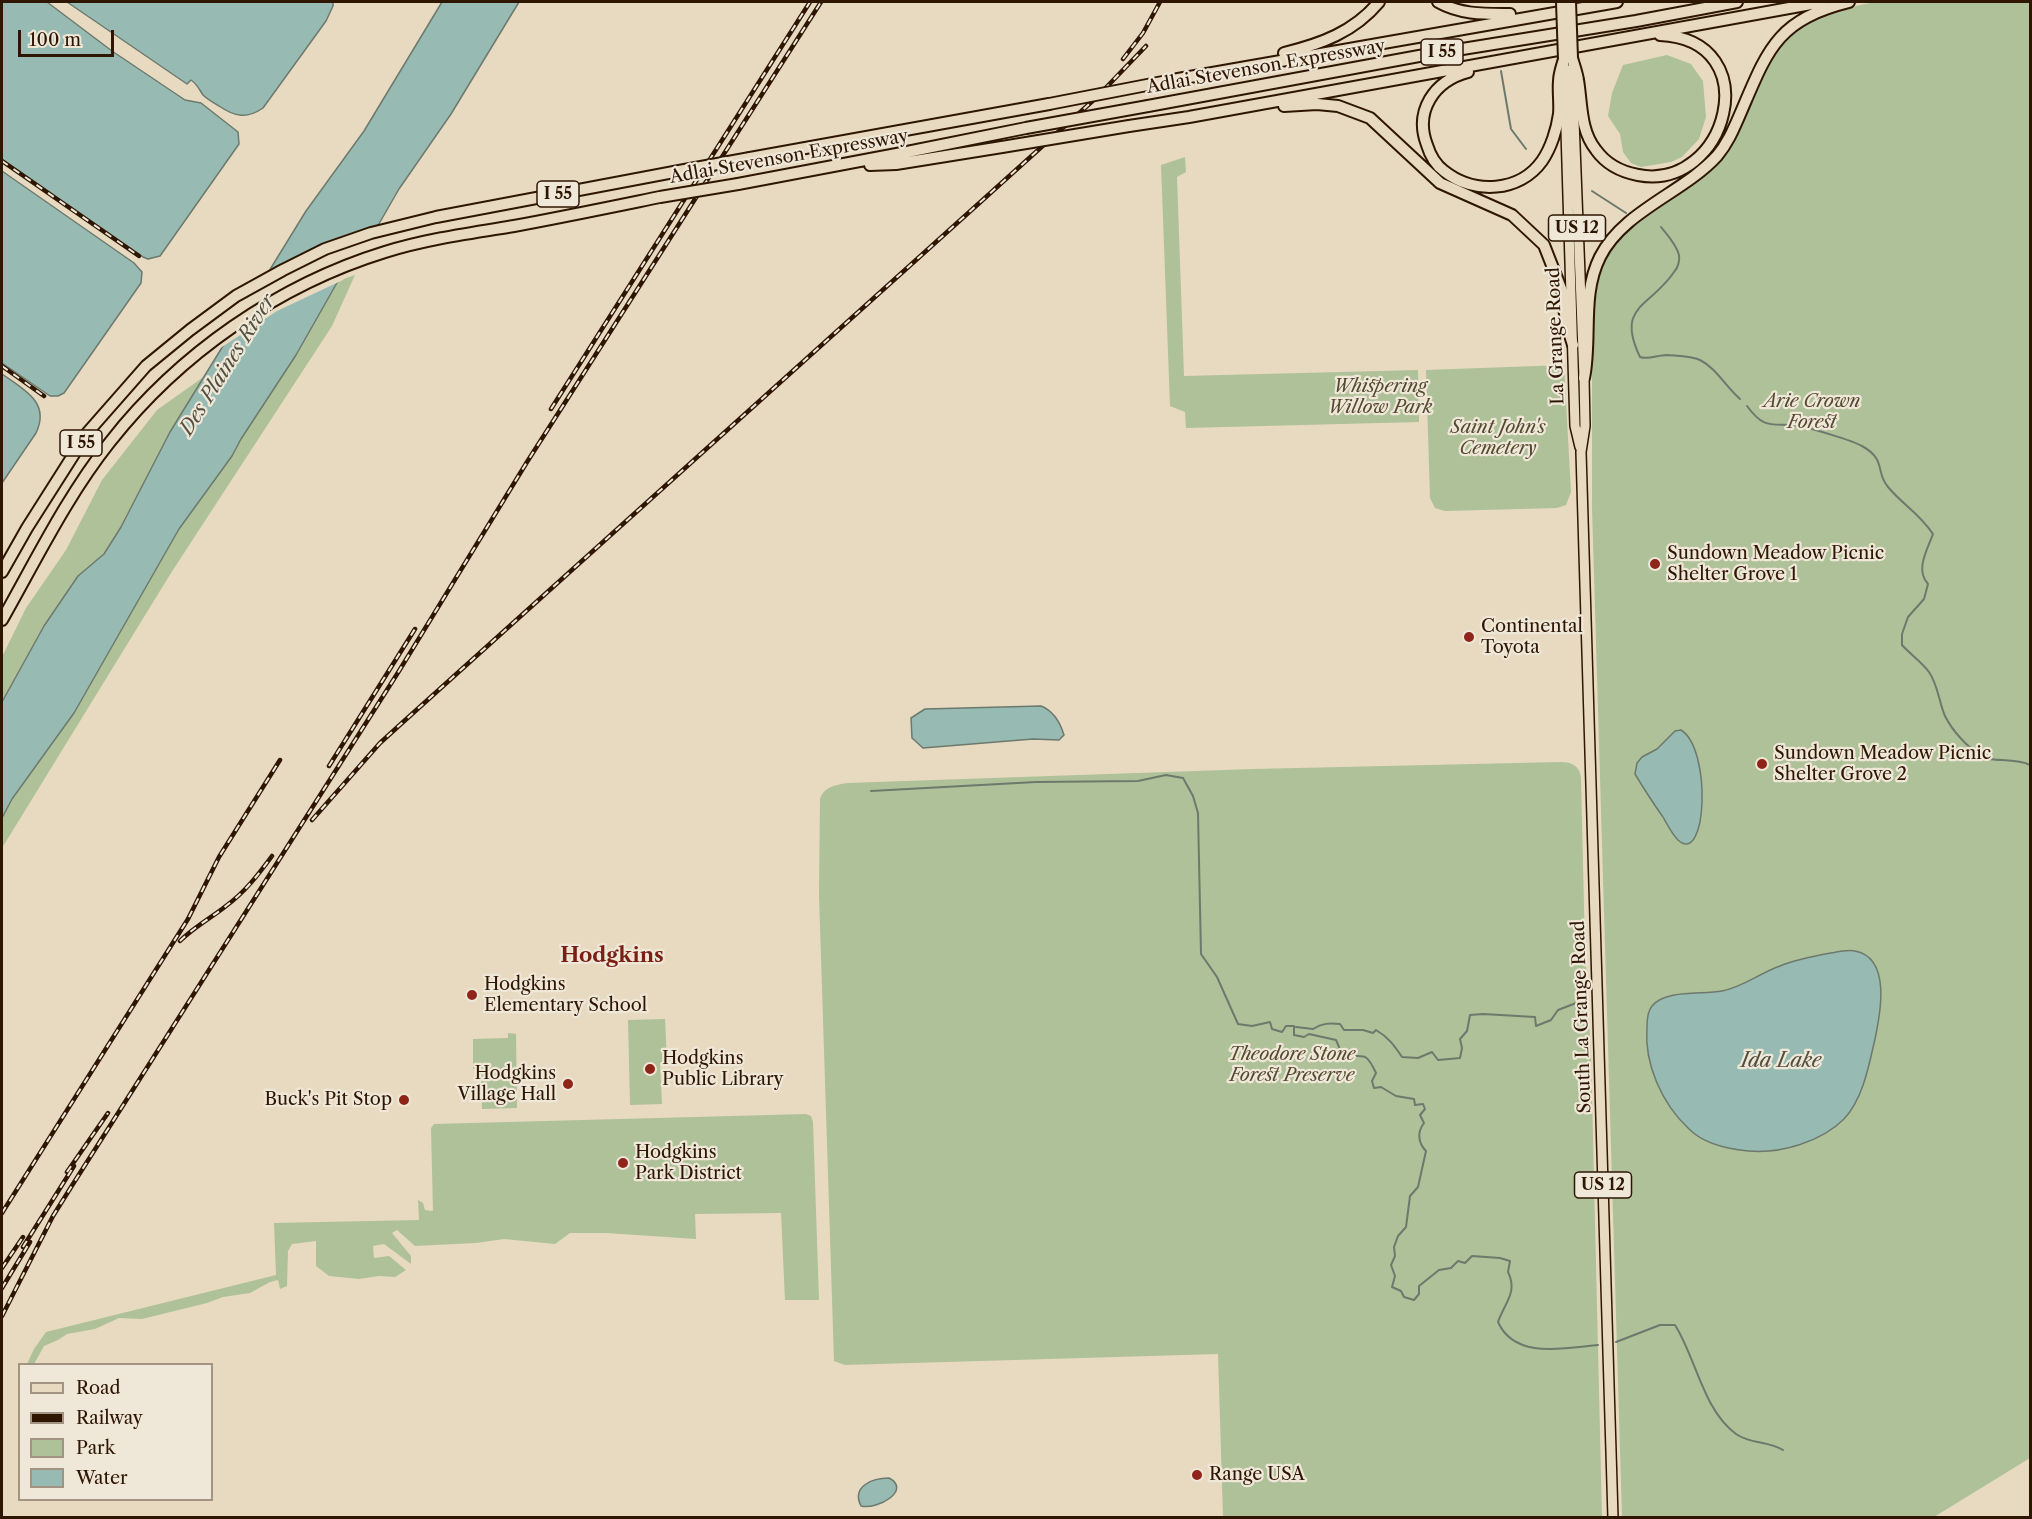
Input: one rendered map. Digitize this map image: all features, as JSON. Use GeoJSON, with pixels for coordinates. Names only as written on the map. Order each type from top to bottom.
{"type":"FeatureCollection","features":[{"type":"Feature","properties":{"kind":"highway"},"geometry":{"type":"LineString","coordinates":[[1196,76],[1318,45],[1340,35],[1356,24],[1379,2]]}},
{"type":"Feature","properties":{"kind":"highway"},"geometry":{"type":"LineString","coordinates":[[1438,2],[1467,13],[1541,14]]}},
{"type":"Feature","properties":{"kind":"highway"},"geometry":{"type":"LineString","coordinates":[[1562,2],[1569,79],[1586,133],[1595,150],[1616,167],[1635,175],[1655,176],[1682,168],[1702,153],[1718,131],[1725,113],[1724,82],[1714,59],[1700,47],[1678,38],[1658,35],[1618,39]]}},
{"type":"Feature","properties":{"kind":"highway"},"geometry":{"type":"LineString","coordinates":[[1532,54],[1456,75],[1435,90],[1425,110],[1424,136],[1429,151],[1444,171],[1472,185],[1488,187],[1511,185],[1533,172],[1543,160],[1553,138],[1569,79],[1570,2]]}},
{"type":"Feature","properties":{"kind":"highway","name":"Adlai Stevenson Expressway"},"geometry":{"type":"LineString","coordinates":[[2,572],[88,432],[146,366],[236,296],[325,249],[362,236],[436,217],[849,140],[921,129],[1178,79],[1593,4],[1617,2]]}},
{"type":"Feature","properties":{"kind":"highway","name":"Adlai Stevenson Expressway"},"geometry":{"type":"LineString","coordinates":[[2,620],[76,490],[110,443],[161,386],[236,325],[276,300],[352,263],[428,241],[837,166],[1026,128],[1419,56],[1636,21],[1737,2]]}},
{"type":"Feature","properties":{"kind":"highway"},"geometry":{"type":"LineString","coordinates":[[837,166],[896,164],[1189,117],[1822,2]]}},
{"type":"Feature","properties":{"kind":"highway"},"geometry":{"type":"LineString","coordinates":[[1584,378],[1588,359],[1589,289],[1605,248],[1621,228],[1705,167],[1724,148],[1765,56],[1782,35],[1806,16],[1849,2]]}},
{"type":"Feature","properties":{"kind":"highway"},"geometry":{"type":"LineString","coordinates":[[1189,117],[1206,118],[1317,104],[1338,106],[1370,118],[1440,183],[1512,215],[1544,245],[1562,291],[1566,322],[1573,345]]}},
{"type":"Feature","properties":{"kind":"main road","name":"La Grange Road"},"geometry":{"type":"LineString","coordinates":[[1569,79],[1584,378],[1585,426],[1581,452],[1583,515]]}},
{"type":"Feature","properties":{"kind":"main road","name":"La Grange Road"},"geometry":{"type":"LineString","coordinates":[[1569,79],[1575,426],[1581,452]]}},
{"type":"Feature","properties":{"kind":"main road","name":"South La Grange Road"},"geometry":{"type":"LineString","coordinates":[[1583,515],[1613,1518]]}},
{"type":"Feature","properties":{"kind":"green space","name":"Arie Crown Forest"},"geometry":{"type":"Polygon","coordinates":[[[1875,2],[2030,2],[2030,1458],[1934,1517],[1622,1517],[1592,508],[1592,331],[1595,286],[1612,245],[1628,230],[1705,175],[1729,152],[1772,56],[1786,39],[1813,19],[1831,11],[1875,2]]]}},
{"type":"Feature","properties":{"kind":"green space"},"geometry":{"type":"Polygon","coordinates":[[[1667,55],[1691,64],[1703,81],[1706,117],[1699,139],[1682,157],[1671,162],[1641,167],[1631,163],[1623,152],[1620,134],[1608,116],[1612,93],[1623,65],[1667,55]]]}},
{"type":"Feature","properties":{"kind":"green space","name":"Whispering Willow Park"},"geometry":{"type":"Polygon","coordinates":[[[1185,157],[1186,172],[1177,177],[1184,376],[1418,370],[1419,422],[1186,428],[1185,412],[1170,406],[1161,165],[1185,157]]]}},
{"type":"Feature","properties":{"kind":"green space"},"geometry":{"type":"Polygon","coordinates":[[[355,275],[332,326],[171,573],[2,848],[2,818],[12,799],[74,713],[179,529],[232,456],[296,355],[338,281],[355,275]]]}},
{"type":"Feature","properties":{"kind":"green space","name":"Saint John's Cemetery"},"geometry":{"type":"Polygon","coordinates":[[[1564,365],[1571,492],[1566,505],[1557,508],[1445,511],[1435,508],[1430,498],[1426,370],[1564,365]]]}},
{"type":"Feature","properties":{"kind":"green space"},"geometry":{"type":"Polygon","coordinates":[[[209,373],[170,432],[121,527],[104,554],[78,576],[44,626],[2,702],[2,657],[26,608],[66,550],[102,480],[157,410],[209,373]]]}},
{"type":"Feature","properties":{"kind":"green space","name":"Theodore Stone Forest Preserve"},"geometry":{"type":"Polygon","coordinates":[[[1561,762],[1575,766],[1581,778],[1585,949],[1591,1054],[1602,1517],[1223,1517],[1218,1354],[845,1365],[834,1361],[819,895],[820,799],[827,789],[847,783],[1253,769],[1561,762]]]}},
{"type":"Feature","properties":{"kind":"green space"},"geometry":{"type":"Polygon","coordinates":[[[665,1019],[667,1063],[660,1063],[662,1104],[630,1105],[628,1020],[665,1019]]]}},
{"type":"Feature","properties":{"kind":"green space"},"geometry":{"type":"Polygon","coordinates":[[[508,1033],[516,1034],[517,1108],[482,1109],[481,1070],[473,1069],[473,1039],[508,1038],[508,1033]]]}},
{"type":"Feature","properties":{"kind":"green space"},"geometry":{"type":"Polygon","coordinates":[[[806,1114],[811,1116],[819,1300],[785,1300],[781,1213],[695,1214],[696,1239],[570,1233],[555,1244],[504,1239],[415,1246],[397,1230],[392,1233],[411,1256],[411,1264],[384,1244],[373,1246],[374,1258],[389,1256],[406,1270],[395,1277],[379,1276],[359,1279],[329,1276],[316,1266],[316,1241],[292,1244],[288,1251],[287,1286],[280,1289],[278,1280],[250,1293],[223,1297],[142,1319],[119,1318],[95,1329],[67,1334],[44,1346],[35,1363],[27,1363],[46,1332],[276,1275],[274,1223],[419,1220],[418,1200],[423,1203],[425,1210],[433,1211],[431,1128],[434,1124],[806,1114]]]}},
{"type":"Feature","properties":{"kind":"water"},"geometry":{"type":"Polygon","coordinates":[[[2,2],[47,2],[112,51],[185,100],[201,103],[238,132],[239,144],[160,256],[148,259],[143,257],[2,159],[2,2]]]}},
{"type":"Feature","properties":{"kind":"water"},"geometry":{"type":"Polygon","coordinates":[[[67,2],[333,2],[333,6],[326,21],[263,108],[252,114],[241,115],[230,112],[211,101],[191,80],[187,84],[67,2]]]}},
{"type":"Feature","properties":{"kind":"water","name":"Des Plaines River"},"geometry":{"type":"Polygon","coordinates":[[[442,2],[519,2],[451,114],[399,189],[376,229],[338,281],[296,355],[232,456],[179,529],[74,713],[12,799],[2,818],[2,702],[44,626],[78,576],[104,554],[121,527],[170,432],[306,211],[364,131],[442,2]]]}},
{"type":"Feature","properties":{"kind":"water"},"geometry":{"type":"Polygon","coordinates":[[[2,171],[134,263],[142,272],[141,283],[64,393],[58,396],[50,396],[2,363],[2,171]]]}},
{"type":"Feature","properties":{"kind":"water"},"geometry":{"type":"Polygon","coordinates":[[[2,374],[32,398],[40,413],[40,422],[36,433],[2,483],[2,374]]]}},
{"type":"Feature","properties":{"kind":"water"},"geometry":{"type":"Polygon","coordinates":[[[1041,706],[1050,711],[1058,721],[1064,735],[1059,740],[1033,739],[923,748],[912,738],[911,718],[925,709],[1041,706]]]}},
{"type":"Feature","properties":{"kind":"water"},"geometry":{"type":"Polygon","coordinates":[[[1681,730],[1691,741],[1698,759],[1701,780],[1700,822],[1695,837],[1688,844],[1678,840],[1674,835],[1635,774],[1637,763],[1642,757],[1657,749],[1675,731],[1681,730]]]}},
{"type":"Feature","properties":{"kind":"water","name":"Ida Lake"},"geometry":{"type":"Polygon","coordinates":[[[1842,951],[1855,951],[1867,956],[1874,964],[1881,989],[1879,1016],[1870,1060],[1861,1092],[1851,1111],[1835,1127],[1812,1140],[1773,1150],[1732,1149],[1716,1145],[1695,1134],[1671,1108],[1652,1069],[1647,1041],[1648,1016],[1652,1006],[1666,997],[1675,995],[1730,989],[1787,963],[1842,951]]]}},
{"type":"Feature","properties":{"kind":"water"},"geometry":{"type":"Polygon","coordinates":[[[889,1478],[897,1488],[890,1498],[876,1505],[861,1506],[859,1493],[865,1484],[889,1478]]]}},
{"type":"Feature","properties":{"kind":"pier"},"geometry":{"type":"Polygon","coordinates":[[[383,223],[343,280],[277,311],[219,349],[266,271],[334,239],[383,223]]]}},
{"type":"Feature","properties":{"kind":"waterway"},"geometry":{"type":"LineString","coordinates":[[1501,71],[1511,129],[1526,149]]}},
{"type":"Feature","properties":{"kind":"waterway"},"geometry":{"type":"LineString","coordinates":[[1592,191],[1626,213]]}},
{"type":"Feature","properties":{"kind":"waterway"},"geometry":{"type":"LineString","coordinates":[[1661,227],[1676,247],[1679,262],[1665,284],[1639,308],[1634,316],[1633,340],[1640,357],[1667,355],[1700,360],[1706,363],[1740,399]]}},
{"type":"Feature","properties":{"kind":"waterway"},"geometry":{"type":"LineString","coordinates":[[1747,406],[1765,423],[1800,426],[1841,438],[1870,451],[1878,461],[1884,482],[1933,534],[1922,566],[1922,573],[1928,584],[1924,599],[1908,617],[1902,634],[1902,645],[1929,672],[1945,716],[1953,729],[1983,758]]}},
{"type":"Feature","properties":{"kind":"waterway"},"geometry":{"type":"LineString","coordinates":[[1988,759],[2015,761],[2030,765]]}},
{"type":"Feature","properties":{"kind":"waterway"},"geometry":{"type":"LineString","coordinates":[[871,791],[1036,782],[1138,781],[1166,775],[1183,778],[1193,796],[1198,813],[1201,954],[1217,977],[1238,1024],[1252,1026],[1270,1022],[1272,1029],[1282,1032],[1286,1026],[1294,1026],[1294,1035],[1304,1037],[1309,1034],[1336,1040],[1343,1056],[1363,1056],[1369,1060],[1376,1073],[1372,1081],[1374,1088],[1381,1087],[1396,1096],[1414,1099],[1415,1105],[1423,1104],[1425,1109],[1420,1115],[1424,1123],[1419,1137],[1426,1151],[1418,1187],[1410,1196],[1406,1227],[1398,1236],[1394,1247],[1395,1256],[1391,1265],[1395,1276],[1392,1287],[1401,1291],[1404,1297],[1414,1300],[1419,1294],[1419,1286],[1439,1270],[1451,1268],[1458,1261],[1465,1263],[1472,1256],[1500,1258],[1510,1261],[1508,1272],[1512,1285],[1498,1322],[1506,1334],[1516,1342],[1542,1349],[1598,1345]]}},
{"type":"Feature","properties":{"kind":"waterway"},"geometry":{"type":"LineString","coordinates":[[1296,1027],[1313,1029],[1323,1025],[1340,1024],[1344,1030],[1363,1030],[1373,1033],[1376,1030],[1391,1042],[1402,1057],[1418,1058],[1432,1052],[1438,1060],[1460,1058],[1462,1048],[1460,1039],[1467,1031],[1470,1015],[1535,1017],[1536,1026],[1551,1020],[1558,1010],[1576,1003],[1579,1008]]}},
{"type":"Feature","properties":{"kind":"waterway"},"geometry":{"type":"LineString","coordinates":[[1616,1342],[1660,1325],[1675,1325],[1708,1398],[1725,1424],[1741,1437],[1783,1450]]}},
{"type":"Feature","properties":{"kind":"railway"},"geometry":{"type":"LineString","coordinates":[[551,409],[810,2]]}},
{"type":"Feature","properties":{"kind":"railway"},"geometry":{"type":"LineString","coordinates":[[2,1316],[53,1216],[399,671],[527,462],[821,2]]}},
{"type":"Feature","properties":{"kind":"railway"},"geometry":{"type":"LineString","coordinates":[[1123,59],[1143,33],[1160,2]]}},
{"type":"Feature","properties":{"kind":"railway"},"geometry":{"type":"LineString","coordinates":[[312,820],[380,743],[1097,97],[1146,46]]}},
{"type":"Feature","properties":{"kind":"railway"},"geometry":{"type":"LineString","coordinates":[[2,161],[139,256]]}},
{"type":"Feature","properties":{"kind":"railway"},"geometry":{"type":"LineString","coordinates":[[2,366],[44,396]]}},
{"type":"Feature","properties":{"kind":"railway"},"geometry":{"type":"LineString","coordinates":[[329,766],[415,629]]}},
{"type":"Feature","properties":{"kind":"railway"},"geometry":{"type":"LineString","coordinates":[[2,1213],[188,919],[219,857],[280,760]]}},
{"type":"Feature","properties":{"kind":"railway"},"geometry":{"type":"LineString","coordinates":[[180,941],[239,895],[272,856]]}},
{"type":"Feature","properties":{"kind":"railway"},"geometry":{"type":"LineString","coordinates":[[67,1172],[108,1113]]}},
{"type":"Feature","properties":{"kind":"railway"},"geometry":{"type":"LineString","coordinates":[[23,1247],[74,1166]]}},
{"type":"Feature","properties":{"kind":"railway"},"geometry":{"type":"LineString","coordinates":[[2,1268],[23,1237]]}},
{"type":"Feature","properties":{"kind":"railway"},"geometry":{"type":"LineString","coordinates":[[2,1288],[30,1242]]}},
{"type":"Feature","properties":{"kind":"place","name":"Sundown Meadow Picnic Shelter Grove 1"},"geometry":{"type":"Point","coordinates":[1655,564]}},
{"type":"Feature","properties":{"kind":"place","name":"Continental Toyota"},"geometry":{"type":"Point","coordinates":[1469,637]}},
{"type":"Feature","properties":{"kind":"place","name":"Sundown Meadow Picnic Shelter Grove 2"},"geometry":{"type":"Point","coordinates":[1762,764]}},
{"type":"Feature","properties":{"kind":"place","name":"Hodgkins Elementary School"},"geometry":{"type":"Point","coordinates":[472,995]}},
{"type":"Feature","properties":{"kind":"place","name":"Hodgkins Public Library"},"geometry":{"type":"Point","coordinates":[650,1069]}},
{"type":"Feature","properties":{"kind":"place","name":"Hodgkins Village Hall"},"geometry":{"type":"Point","coordinates":[568,1084]}},
{"type":"Feature","properties":{"kind":"place","name":"Buck's Pit Stop"},"geometry":{"type":"Point","coordinates":[404,1100]}},
{"type":"Feature","properties":{"kind":"place","name":"Hodgkins Park District"},"geometry":{"type":"Point","coordinates":[623,1163]}},
{"type":"Feature","properties":{"kind":"place","name":"Range USA"},"geometry":{"type":"Point","coordinates":[1197,1475]}},
{"type":"Feature","properties":{"kind":"district","name":"Hodgkins"},"geometry":{"type":"Point","coordinates":[612,956]}}]}
